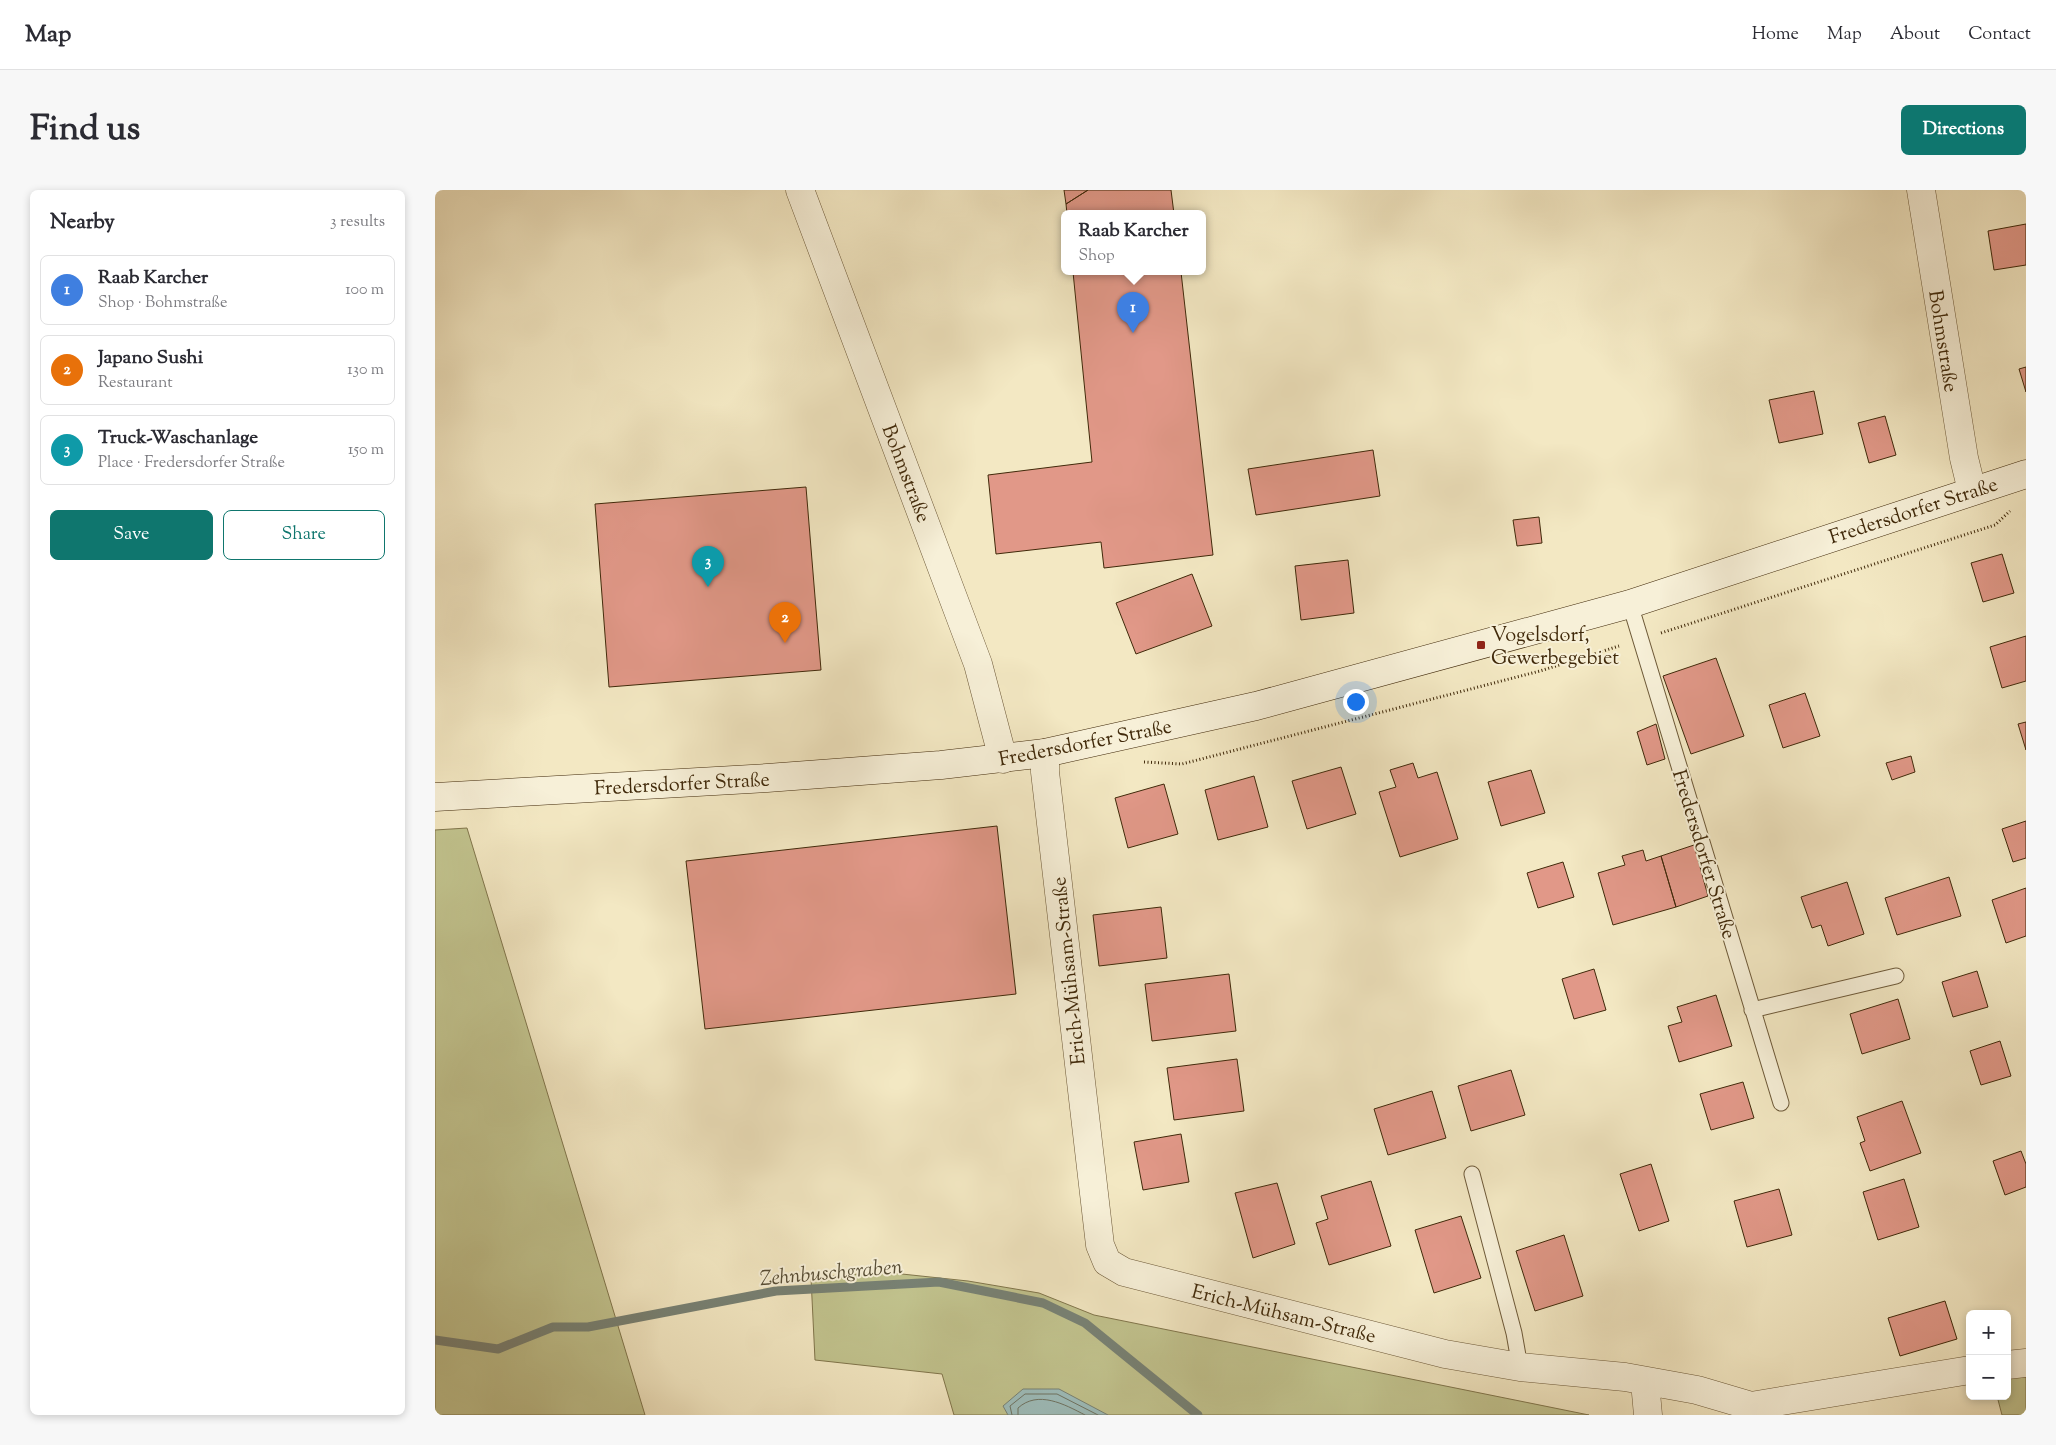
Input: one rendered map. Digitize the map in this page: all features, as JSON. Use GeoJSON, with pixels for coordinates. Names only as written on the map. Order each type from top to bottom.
{"type":"FeatureCollection","features":[{"type":"Feature","properties":{"kind":"street","name":"Bohmstraße"},"geometry":{"type":"LineString","coordinates":[[800,190],[978,664],[1003,759]]}},
{"type":"Feature","properties":{"kind":"street","name":"Bohmstraße"},"geometry":{"type":"LineString","coordinates":[[1921,190],[1964,458],[1973,491]]}},
{"type":"Feature","properties":{"kind":"street","name":"Fredersdorfer Straße"},"geometry":{"type":"LineString","coordinates":[[435,797],[777,777],[1003,759],[1045,753],[1257,706],[1630,604],[2026,474]]}},
{"type":"Feature","properties":{"kind":"street","name":"Erich-Mühsam-Straße"},"geometry":{"type":"LineString","coordinates":[[1045,753],[1045,772],[1100,1245],[1107,1262],[1124,1272],[1445,1354],[1521,1367],[1625,1377],[1697,1390],[1751,1406],[1966,1371]]}},
{"type":"Feature","properties":{"kind":"street"},"geometry":{"type":"LineString","coordinates":[[2011,1365],[2026,1364]]}},
{"type":"Feature","properties":{"kind":"street"},"geometry":{"type":"LineString","coordinates":[[1645,1382],[1647,1415]]}},
{"type":"Feature","properties":{"kind":"lane","name":"Fredersdorfer Straße"},"geometry":{"type":"LineString","coordinates":[[1630,604],[1781,1103]]}},
{"type":"Feature","properties":{"kind":"lane"},"geometry":{"type":"LineString","coordinates":[[1752,1010],[1896,976]]}},
{"type":"Feature","properties":{"kind":"lane"},"geometry":{"type":"LineString","coordinates":[[1472,1174],[1514,1333],[1521,1367]]}},
{"type":"Feature","properties":{"kind":"path"},"geometry":{"type":"LineString","coordinates":[[1141,762],[1182,764],[1540,671],[1995,525],[2014,507]]}},
{"type":"Feature","properties":{"kind":"green space"},"geometry":{"type":"Polygon","coordinates":[[[467,828],[645,1415],[435,1415],[435,830],[467,828]]]}},
{"type":"Feature","properties":{"kind":"green space"},"geometry":{"type":"Polygon","coordinates":[[[883,1272],[968,1281],[1039,1293],[1094,1315],[1589,1415],[954,1415],[942,1374],[815,1360],[811,1278],[883,1272]]]}},
{"type":"Feature","properties":{"kind":"green space"},"geometry":{"type":"Polygon","coordinates":[[[2026,1377],[2026,1415],[2002,1415],[1998,1400],[2011,1400],[2011,1378],[2026,1377]]]}},
{"type":"Feature","properties":{"kind":"water"},"geometry":{"type":"Polygon","coordinates":[[[1023,1389],[1059,1389],[1108,1415],[1008,1415],[1003,1406],[1023,1389]]]}},
{"type":"Feature","properties":{"kind":"building"},"geometry":{"type":"Polygon","coordinates":[[[1064,190],[1088,190],[1066,204],[1064,190]]]}},
{"type":"Feature","properties":{"kind":"building"},"geometry":{"type":"Polygon","coordinates":[[[1088,190],[1171,190],[1174,210],[1067,210],[1066,204],[1088,190]]]}},
{"type":"Feature","properties":{"kind":"building"},"geometry":{"type":"Polygon","coordinates":[[[2026,224],[2026,265],[1994,270],[1988,231],[2026,224]]]}},
{"type":"Feature","properties":{"kind":"building"},"geometry":{"type":"Polygon","coordinates":[[[1073,275],[1181,275],[1213,555],[1104,568],[1101,542],[996,554],[988,475],[1092,462],[1073,275]]]}},
{"type":"Feature","properties":{"kind":"building"},"geometry":{"type":"Polygon","coordinates":[[[2026,367],[2026,392],[2019,369],[2026,367]]]}},
{"type":"Feature","properties":{"kind":"building"},"geometry":{"type":"Polygon","coordinates":[[[1814,391],[1823,434],[1779,443],[1769,400],[1814,391]]]}},
{"type":"Feature","properties":{"kind":"building"},"geometry":{"type":"Polygon","coordinates":[[[1885,416],[1896,455],[1869,463],[1858,423],[1885,416]]]}},
{"type":"Feature","properties":{"kind":"building"},"geometry":{"type":"Polygon","coordinates":[[[1373,450],[1380,496],[1256,515],[1248,469],[1373,450]]]}},
{"type":"Feature","properties":{"kind":"building"},"geometry":{"type":"Polygon","coordinates":[[[806,487],[821,670],[609,687],[595,504],[806,487]]]}},
{"type":"Feature","properties":{"kind":"building"},"geometry":{"type":"Polygon","coordinates":[[[1539,517],[1542,543],[1517,546],[1513,520],[1539,517]]]}},
{"type":"Feature","properties":{"kind":"building"},"geometry":{"type":"Polygon","coordinates":[[[2002,554],[2014,593],[1983,602],[1971,563],[2002,554]]]}},
{"type":"Feature","properties":{"kind":"building"},"geometry":{"type":"Polygon","coordinates":[[[1348,560],[1354,613],[1301,620],[1295,566],[1348,560]]]}},
{"type":"Feature","properties":{"kind":"building"},"geometry":{"type":"Polygon","coordinates":[[[1192,574],[1212,626],[1136,654],[1116,603],[1192,574]]]}},
{"type":"Feature","properties":{"kind":"building"},"geometry":{"type":"Polygon","coordinates":[[[2026,636],[2026,681],[2002,688],[1990,647],[2026,636]]]}},
{"type":"Feature","properties":{"kind":"building"},"geometry":{"type":"Polygon","coordinates":[[[1716,658],[1744,736],[1691,754],[1663,676],[1716,658]]]}},
{"type":"Feature","properties":{"kind":"building"},"geometry":{"type":"Polygon","coordinates":[[[1805,693],[1820,736],[1783,748],[1769,705],[1805,693]]]}},
{"type":"Feature","properties":{"kind":"building"},"geometry":{"type":"Polygon","coordinates":[[[2026,722],[2026,750],[2018,724],[2026,722]]]}},
{"type":"Feature","properties":{"kind":"building"},"geometry":{"type":"Polygon","coordinates":[[[1656,724],[1665,759],[1647,765],[1637,732],[1656,724]]]}},
{"type":"Feature","properties":{"kind":"building"},"geometry":{"type":"Polygon","coordinates":[[[1911,756],[1915,772],[1892,780],[1886,763],[1911,756]]]}},
{"type":"Feature","properties":{"kind":"building"},"geometry":{"type":"Polygon","coordinates":[[[1413,763],[1418,778],[1437,772],[1458,839],[1400,857],[1379,792],[1396,787],[1390,770],[1413,763]]]}},
{"type":"Feature","properties":{"kind":"building"},"geometry":{"type":"Polygon","coordinates":[[[1341,767],[1356,814],[1307,829],[1292,781],[1341,767]]]}},
{"type":"Feature","properties":{"kind":"building"},"geometry":{"type":"Polygon","coordinates":[[[1531,770],[1545,813],[1501,826],[1488,782],[1531,770]]]}},
{"type":"Feature","properties":{"kind":"building"},"geometry":{"type":"Polygon","coordinates":[[[1254,776],[1268,827],[1218,840],[1205,790],[1254,776]]]}},
{"type":"Feature","properties":{"kind":"building"},"geometry":{"type":"Polygon","coordinates":[[[1164,784],[1178,834],[1128,848],[1115,798],[1164,784]]]}},
{"type":"Feature","properties":{"kind":"building"},"geometry":{"type":"Polygon","coordinates":[[[2026,821],[2026,858],[2013,862],[2002,829],[2026,821]]]}},
{"type":"Feature","properties":{"kind":"building"},"geometry":{"type":"Polygon","coordinates":[[[997,826],[1016,994],[705,1029],[686,861],[997,826]]]}},
{"type":"Feature","properties":{"kind":"building"},"geometry":{"type":"Polygon","coordinates":[[[1694,845],[1708,896],[1676,907],[1661,856],[1694,845]]]}},
{"type":"Feature","properties":{"kind":"building"},"geometry":{"type":"Polygon","coordinates":[[[1643,850],[1646,861],[1661,856],[1676,907],[1613,925],[1598,873],[1625,865],[1622,856],[1643,850]]]}},
{"type":"Feature","properties":{"kind":"building"},"geometry":{"type":"Polygon","coordinates":[[[1563,862],[1574,897],[1538,908],[1527,873],[1563,862]]]}},
{"type":"Feature","properties":{"kind":"building"},"geometry":{"type":"Polygon","coordinates":[[[1949,877],[1961,916],[1897,935],[1885,898],[1949,877]]]}},
{"type":"Feature","properties":{"kind":"building"},"geometry":{"type":"Polygon","coordinates":[[[1847,882],[1864,934],[1828,946],[1821,925],[1812,928],[1801,897],[1847,882]]]}},
{"type":"Feature","properties":{"kind":"building"},"geometry":{"type":"Polygon","coordinates":[[[2026,888],[2026,936],[2006,943],[1992,900],[2026,888]]]}},
{"type":"Feature","properties":{"kind":"building"},"geometry":{"type":"Polygon","coordinates":[[[1161,907],[1167,958],[1099,966],[1093,915],[1161,907]]]}},
{"type":"Feature","properties":{"kind":"building"},"geometry":{"type":"Polygon","coordinates":[[[1594,969],[1606,1010],[1574,1019],[1562,979],[1594,969]]]}},
{"type":"Feature","properties":{"kind":"building"},"geometry":{"type":"Polygon","coordinates":[[[1977,971],[1988,1007],[1953,1017],[1942,982],[1977,971]]]}},
{"type":"Feature","properties":{"kind":"building"},"geometry":{"type":"Polygon","coordinates":[[[1229,974],[1236,1031],[1152,1041],[1145,984],[1229,974]]]}},
{"type":"Feature","properties":{"kind":"building"},"geometry":{"type":"Polygon","coordinates":[[[1716,995],[1732,1046],[1679,1062],[1668,1026],[1682,1022],[1677,1007],[1716,995]]]}},
{"type":"Feature","properties":{"kind":"building"},"geometry":{"type":"Polygon","coordinates":[[[1898,999],[1910,1039],[1862,1054],[1850,1014],[1898,999]]]}},
{"type":"Feature","properties":{"kind":"building"},"geometry":{"type":"Polygon","coordinates":[[[2000,1041],[2011,1076],[1981,1085],[1970,1051],[2000,1041]]]}},
{"type":"Feature","properties":{"kind":"building"},"geometry":{"type":"Polygon","coordinates":[[[1237,1059],[1244,1111],[1174,1120],[1167,1068],[1237,1059]]]}},
{"type":"Feature","properties":{"kind":"building"},"geometry":{"type":"Polygon","coordinates":[[[1511,1070],[1525,1115],[1471,1131],[1458,1086],[1511,1070]]]}},
{"type":"Feature","properties":{"kind":"building"},"geometry":{"type":"Polygon","coordinates":[[[1743,1082],[1754,1118],[1711,1130],[1700,1094],[1743,1082]]]}},
{"type":"Feature","properties":{"kind":"building"},"geometry":{"type":"Polygon","coordinates":[[[1432,1091],[1446,1138],[1388,1155],[1374,1109],[1432,1091]]]}},
{"type":"Feature","properties":{"kind":"building"},"geometry":{"type":"Polygon","coordinates":[[[1902,1101],[1921,1153],[1870,1171],[1860,1143],[1865,1141],[1857,1117],[1902,1101]]]}},
{"type":"Feature","properties":{"kind":"building"},"geometry":{"type":"Polygon","coordinates":[[[1181,1134],[1189,1182],[1143,1190],[1134,1142],[1181,1134]]]}},
{"type":"Feature","properties":{"kind":"building"},"geometry":{"type":"Polygon","coordinates":[[[2021,1151],[2026,1164],[2026,1187],[2005,1195],[1993,1161],[2021,1151]]]}},
{"type":"Feature","properties":{"kind":"building"},"geometry":{"type":"Polygon","coordinates":[[[1651,1164],[1669,1221],[1639,1231],[1620,1174],[1651,1164]]]}},
{"type":"Feature","properties":{"kind":"building"},"geometry":{"type":"Polygon","coordinates":[[[1904,1179],[1919,1227],[1878,1240],[1863,1192],[1904,1179]]]}},
{"type":"Feature","properties":{"kind":"building"},"geometry":{"type":"Polygon","coordinates":[[[1371,1181],[1391,1246],[1329,1265],[1316,1223],[1328,1219],[1321,1196],[1371,1181]]]}},
{"type":"Feature","properties":{"kind":"building"},"geometry":{"type":"Polygon","coordinates":[[[1277,1183],[1295,1244],[1253,1258],[1235,1193],[1277,1183]]]}},
{"type":"Feature","properties":{"kind":"building"},"geometry":{"type":"Polygon","coordinates":[[[1779,1189],[1792,1235],[1747,1247],[1734,1201],[1779,1189]]]}},
{"type":"Feature","properties":{"kind":"building"},"geometry":{"type":"Polygon","coordinates":[[[1461,1216],[1481,1278],[1434,1293],[1415,1230],[1461,1216]]]}},
{"type":"Feature","properties":{"kind":"building"},"geometry":{"type":"Polygon","coordinates":[[[1564,1235],[1583,1296],[1535,1311],[1516,1251],[1564,1235]]]}},
{"type":"Feature","properties":{"kind":"building"},"geometry":{"type":"Polygon","coordinates":[[[1945,1301],[1957,1339],[1900,1356],[1888,1318],[1945,1301]]]}},
{"type":"Feature","properties":{"kind":"waterway","name":"Zehnbuschgraben"},"geometry":{"type":"LineString","coordinates":[[435,1340],[498,1349],[553,1327],[588,1327],[776,1291],[939,1282],[1043,1303],[1085,1323],[1198,1415]]}},
{"type":"Feature","properties":{"kind":"place","name":"Raab Karcher"},"geometry":{"type":"Point","coordinates":[1133,333]}},
{"type":"Feature","properties":{"kind":"place","name":"Truck-Waschanlage"},"geometry":{"type":"Point","coordinates":[708,587]}},
{"type":"Feature","properties":{"kind":"place","name":"Japano Sushi"},"geometry":{"type":"Point","coordinates":[785,643]}},
{"type":"Feature","properties":{"kind":"place","name":"Vogelsdorf, Gewerbegebiet"},"geometry":{"type":"Point","coordinates":[1481,645]}}]}
